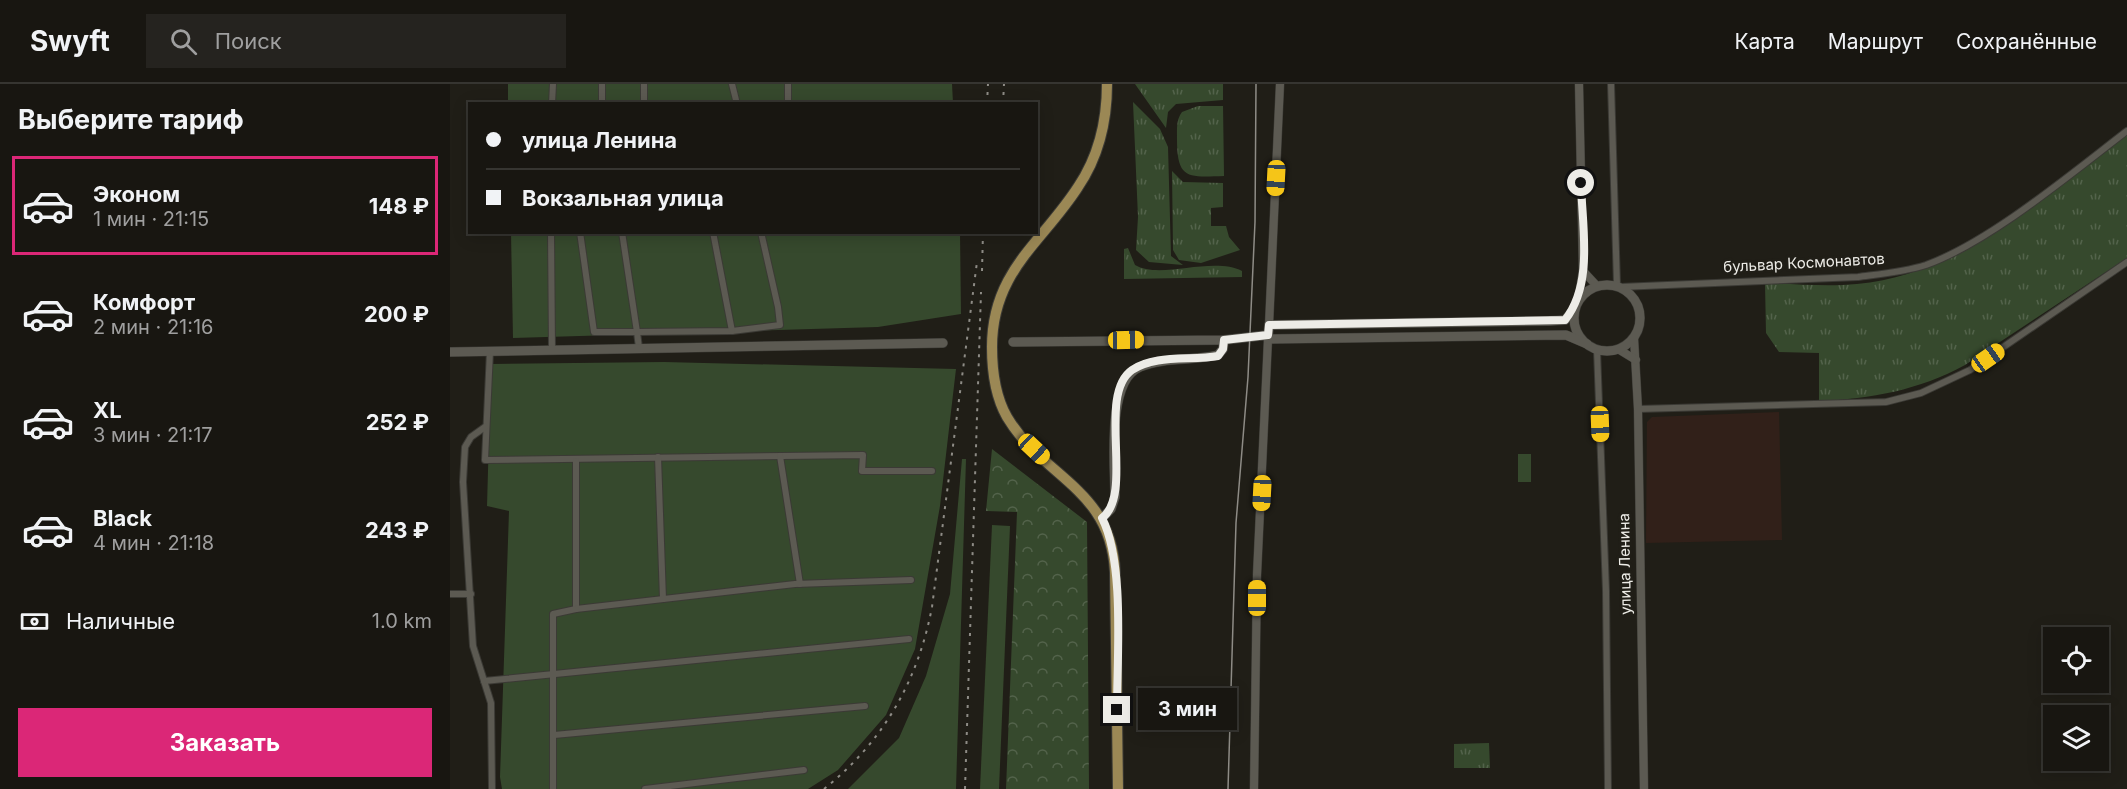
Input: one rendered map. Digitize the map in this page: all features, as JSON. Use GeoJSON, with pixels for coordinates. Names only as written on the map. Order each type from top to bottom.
{"type":"FeatureCollection","features":[{"type":"Feature","properties":{"kind":"main road"},"geometry":{"type":"LineString","coordinates":[[1107,84],[1104,124],[1096,155],[1078,187],[1025,252],[1013,271],[998,308],[992,346],[996,387],[1007,417],[1023,437],[1080,492],[1102,518],[1111,538],[1115,564],[1118,789]]}},
{"type":"Feature","properties":{"kind":"main road"},"geometry":{"type":"LineString","coordinates":[[1013,342],[1224,340],[1268,333],[1565,320],[1590,289],[1597,286],[1619,286],[1632,296],[1639,309],[1640,324],[1634,338],[1618,349],[1597,350],[1566,335],[1268,333]]}},
{"type":"Feature","properties":{"kind":"main road"},"geometry":{"type":"LineString","coordinates":[[1576,304],[1575,328],[1587,344]]}},
{"type":"Feature","properties":{"kind":"main road"},"geometry":{"type":"LineString","coordinates":[[1102,518],[1111,509],[1115,497],[1116,415],[1124,380],[1132,370],[1148,364],[1218,356],[1223,349],[1224,340]]}},
{"type":"Feature","properties":{"kind":"main road"},"geometry":{"type":"LineString","coordinates":[[450,352],[943,343]]}},
{"type":"Feature","properties":{"kind":"street"},"geometry":{"type":"LineString","coordinates":[[552,102],[553,84]]}},
{"type":"Feature","properties":{"kind":"street"},"geometry":{"type":"LineString","coordinates":[[602,84],[602,102]]}},
{"type":"Feature","properties":{"kind":"street"},"geometry":{"type":"LineString","coordinates":[[644,84],[644,102]]}},
{"type":"Feature","properties":{"kind":"street"},"geometry":{"type":"LineString","coordinates":[[732,84],[736,102]]}},
{"type":"Feature","properties":{"kind":"street"},"geometry":{"type":"LineString","coordinates":[[788,84],[788,102]]}},
{"type":"Feature","properties":{"kind":"street"},"geometry":{"type":"LineString","coordinates":[[1254,789],[1257,575],[1280,84]]}},
{"type":"Feature","properties":{"kind":"street"},"geometry":{"type":"LineString","coordinates":[[1576,304],[1583,271],[1579,84]]}},
{"type":"Feature","properties":{"kind":"street"},"geometry":{"type":"LineString","coordinates":[[1611,84],[1619,286]]}},
{"type":"Feature","properties":{"kind":"street","name":"бульвар Космонавтов"},"geometry":{"type":"LineString","coordinates":[[1619,286],[1858,277],[1892,273],[1927,264],[1976,240],[2127,131]]}},
{"type":"Feature","properties":{"kind":"street"},"geometry":{"type":"LineString","coordinates":[[551,234],[552,350]]}},
{"type":"Feature","properties":{"kind":"street"},"geometry":{"type":"LineString","coordinates":[[580,234],[594,332],[732,331],[780,325],[762,234]]}},
{"type":"Feature","properties":{"kind":"street"},"geometry":{"type":"LineString","coordinates":[[622,234],[639,348]]}},
{"type":"Feature","properties":{"kind":"street"},"geometry":{"type":"LineString","coordinates":[[713,234],[732,331]]}},
{"type":"Feature","properties":{"kind":"street"},"geometry":{"type":"LineString","coordinates":[[1638,409],[1886,402],[1921,393],[1970,370],[2127,262]]}},
{"type":"Feature","properties":{"kind":"street"},"geometry":{"type":"LineString","coordinates":[[1583,271],[1597,286]]}},
{"type":"Feature","properties":{"kind":"street","name":"улица Ленина"},"geometry":{"type":"LineString","coordinates":[[1634,338],[1638,409],[1644,789]]}},
{"type":"Feature","properties":{"kind":"street"},"geometry":{"type":"LineString","coordinates":[[1618,349],[1636,360]]}},
{"type":"Feature","properties":{"kind":"street","name":"улица Ленина"},"geometry":{"type":"LineString","coordinates":[[1597,350],[1606,591],[1608,789]]}},
{"type":"Feature","properties":{"kind":"street"},"geometry":{"type":"LineString","coordinates":[[490,351],[485,460],[863,455],[862,471],[932,471]]}},
{"type":"Feature","properties":{"kind":"street"},"geometry":{"type":"LineString","coordinates":[[485,427],[471,437],[465,447],[462,464],[473,646],[491,703],[492,789]]}},
{"type":"Feature","properties":{"kind":"street"},"geometry":{"type":"LineString","coordinates":[[780,456],[800,584]]}},
{"type":"Feature","properties":{"kind":"street"},"geometry":{"type":"LineString","coordinates":[[658,457],[663,599]]}},
{"type":"Feature","properties":{"kind":"street"},"geometry":{"type":"LineString","coordinates":[[576,460],[576,609]]}},
{"type":"Feature","properties":{"kind":"street"},"geometry":{"type":"LineString","coordinates":[[553,789],[555,676],[553,614],[576,609],[800,584],[911,580]]}},
{"type":"Feature","properties":{"kind":"street"},"geometry":{"type":"LineString","coordinates":[[450,594],[471,594]]}},
{"type":"Feature","properties":{"kind":"street"},"geometry":{"type":"LineString","coordinates":[[484,681],[555,676],[909,639]]}},
{"type":"Feature","properties":{"kind":"street"},"geometry":{"type":"LineString","coordinates":[[554,735],[864,706]]}},
{"type":"Feature","properties":{"kind":"street"},"geometry":{"type":"LineString","coordinates":[[645,789],[804,770]]}},
{"type":"Feature","properties":{"kind":"shaded area"},"geometry":{"type":"Polygon","coordinates":[[[1779,412],[1782,540],[1646,543],[1647,422],[1652,417],[1779,412]]]}},
{"type":"Feature","properties":{"kind":"green space"},"geometry":{"type":"Polygon","coordinates":[[[508,84],[952,84],[953,102],[508,102],[508,84]]]}},
{"type":"Feature","properties":{"kind":"green space"},"geometry":{"type":"Polygon","coordinates":[[[1135,84],[1223,84],[1223,100],[1176,104],[1168,112],[1166,128],[1135,84]]]}},
{"type":"Feature","properties":{"kind":"green space"},"geometry":{"type":"Polygon","coordinates":[[[1133,102],[1160,129],[1168,147],[1171,256],[1183,265],[1149,262],[1136,250],[1138,217],[1133,102]]]}},
{"type":"Feature","properties":{"kind":"green space"},"geometry":{"type":"Polygon","coordinates":[[[1198,106],[1223,106],[1224,176],[1193,176],[1182,169],[1179,162],[1177,125],[1179,118],[1182,112],[1198,106]]]}},
{"type":"Feature","properties":{"kind":"green space"},"geometry":{"type":"Polygon","coordinates":[[[2127,135],[2127,258],[1965,365],[1930,381],[1894,392],[1819,401],[1819,353],[1779,352],[1766,333],[1765,283],[1857,284],[1895,277],[1932,265],[2001,228],[2127,135]]]}},
{"type":"Feature","properties":{"kind":"green space"},"geometry":{"type":"Polygon","coordinates":[[[1172,171],[1183,182],[1223,183],[1223,207],[1211,208],[1211,226],[1226,226],[1229,237],[1240,250],[1201,263],[1179,260],[1173,250],[1172,171]]]}},
{"type":"Feature","properties":{"kind":"green space"},"geometry":{"type":"Polygon","coordinates":[[[511,234],[960,234],[961,314],[878,327],[513,338],[511,234]]]}},
{"type":"Feature","properties":{"kind":"green space"},"geometry":{"type":"Polygon","coordinates":[[[1128,248],[1135,265],[1146,269],[1230,267],[1242,271],[1242,277],[1124,279],[1124,249],[1128,248]]]}},
{"type":"Feature","properties":{"kind":"green space"},"geometry":{"type":"Polygon","coordinates":[[[664,362],[956,369],[940,506],[915,649],[886,715],[838,770],[808,789],[502,789],[500,777],[509,511],[487,506],[491,364],[664,362]]]}},
{"type":"Feature","properties":{"kind":"green space"},"geometry":{"type":"Polygon","coordinates":[[[992,449],[1087,522],[1089,789],[1006,789],[1017,512],[986,511],[992,449]]]}},
{"type":"Feature","properties":{"kind":"green space"},"geometry":{"type":"Polygon","coordinates":[[[1518,454],[1531,454],[1531,482],[1518,482],[1518,454]]]}},
{"type":"Feature","properties":{"kind":"green space"},"geometry":{"type":"Polygon","coordinates":[[[962,459],[966,459],[956,789],[848,789],[899,738],[926,676],[950,594],[962,459]]]}},
{"type":"Feature","properties":{"kind":"green space"},"geometry":{"type":"Polygon","coordinates":[[[992,525],[1010,526],[999,789],[980,789],[992,525]]]}},
{"type":"Feature","properties":{"kind":"green space"},"geometry":{"type":"Polygon","coordinates":[[[1489,743],[1490,768],[1454,768],[1454,744],[1489,743]]]}},
{"type":"Feature","properties":{"kind":"tram line"},"geometry":{"type":"LineString","coordinates":[[1228,789],[1236,523],[1248,377],[1255,222],[1256,84]]}},
{"type":"Feature","properties":{"kind":"railway"},"geometry":{"type":"LineString","coordinates":[[987,102],[988,84]]}},
{"type":"Feature","properties":{"kind":"railway"},"geometry":{"type":"LineString","coordinates":[[1003,102],[1004,84]]}},
{"type":"Feature","properties":{"kind":"railway"},"geometry":{"type":"LineString","coordinates":[[982,271],[983,234]]}},
{"type":"Feature","properties":{"kind":"railway"},"geometry":{"type":"LineString","coordinates":[[824,789],[864,751],[895,708],[918,660],[926,634],[932,607],[977,262]]}},
{"type":"Feature","properties":{"kind":"railway"},"geometry":{"type":"LineString","coordinates":[[965,789],[981,292]]}},
{"type":"Feature","properties":{"kind":"route"},"geometry":{"type":"LineString","coordinates":[[1117,710],[1114,551],[1102,518],[1114,504],[1116,415],[1121,386],[1127,375],[1132,370],[1148,364],[1218,356],[1222,352],[1224,340],[1268,335],[1269,325],[1565,320],[1578,301],[1583,271],[1581,183]]}}]}
